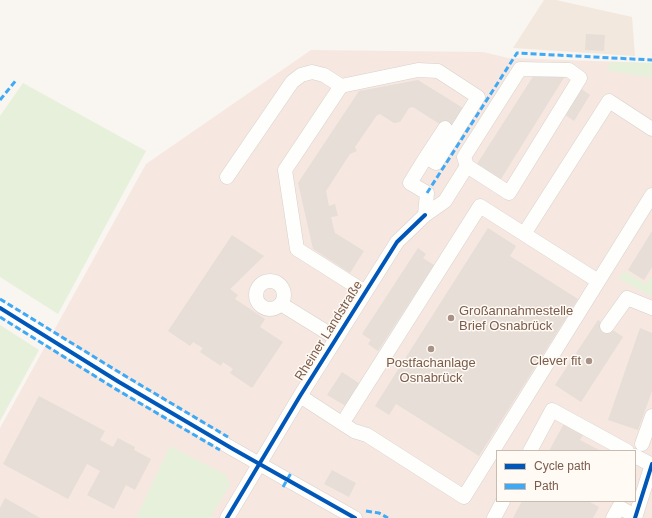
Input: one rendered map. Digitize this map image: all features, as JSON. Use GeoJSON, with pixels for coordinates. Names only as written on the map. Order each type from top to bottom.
{"type":"FeatureCollection","features":[{"type":"Feature","properties":{"kind":"street"},"geometry":{"type":"LineString","coordinates":[[520,69],[569,70],[580,78],[509,193],[467,166],[464,157],[520,69]]}},
{"type":"Feature","properties":{"kind":"street"},"geometry":{"type":"LineString","coordinates":[[365,292],[297,249],[285,170],[341,86],[418,70],[438,71],[478,97],[436,163],[426,157]]}},
{"type":"Feature","properties":{"kind":"street"},"geometry":{"type":"LineString","coordinates":[[227,177],[292,82],[301,75],[312,72],[324,75],[341,86]]}},
{"type":"Feature","properties":{"kind":"street"},"geometry":{"type":"LineString","coordinates":[[524,234],[609,101],[652,129]]}},
{"type":"Feature","properties":{"kind":"street"},"geometry":{"type":"LineString","coordinates":[[425,214],[427,193],[410,183],[445,128]]}},
{"type":"Feature","properties":{"kind":"street","name":"Rheiner Landstraße"},"geometry":{"type":"LineString","coordinates":[[227,518],[302,392],[397,242],[425,214],[445,200],[467,166]]}},
{"type":"Feature","properties":{"kind":"street"},"geometry":{"type":"LineString","coordinates":[[302,392],[354,431],[367,435],[464,497],[652,195]]}},
{"type":"Feature","properties":{"kind":"street"},"geometry":{"type":"LineString","coordinates":[[347,416],[480,206],[598,281]]}},
{"type":"Feature","properties":{"kind":"street"},"geometry":{"type":"LineString","coordinates":[[607,326],[627,298],[652,308]]}},
{"type":"Feature","properties":{"kind":"street"},"geometry":{"type":"LineString","coordinates":[[281,304],[336,338]]}},
{"type":"Feature","properties":{"kind":"street"},"geometry":{"type":"LineString","coordinates":[[0,308],[119,382],[258,464],[355,518]]}},
{"type":"Feature","properties":{"kind":"street"},"geometry":{"type":"LineString","coordinates":[[302,392],[347,416],[359,424],[367,435]]}},
{"type":"Feature","properties":{"kind":"street"},"geometry":{"type":"LineString","coordinates":[[531,450],[552,410],[638,448],[652,464],[635,517],[619,508],[613,518]]}},
{"type":"Feature","properties":{"kind":"street"},"geometry":{"type":"LineString","coordinates":[[638,448],[652,416]]}},
{"type":"Feature","properties":{"kind":"street"},"geometry":{"type":"LineString","coordinates":[[494,518],[502,502]]}},
{"type":"Feature","properties":{"kind":"shaded area"},"geometry":{"type":"Polygon","coordinates":[[[544,0],[556,0],[632,17],[635,56],[513,48],[544,0]]]}},
{"type":"Feature","properties":{"kind":"shaded area"},"geometry":{"type":"Polygon","coordinates":[[[311,50],[483,52],[508,58],[652,63],[652,518],[0,518],[0,428],[146,164],[311,50]]]}},
{"type":"Feature","properties":{"kind":"green space"},"geometry":{"type":"Polygon","coordinates":[[[611,62],[652,63],[652,78],[606,70],[611,62]]]}},
{"type":"Feature","properties":{"kind":"green space"},"geometry":{"type":"Polygon","coordinates":[[[23,83],[146,151],[58,314],[0,277],[0,116],[23,83]]]}},
{"type":"Feature","properties":{"kind":"green space"},"geometry":{"type":"Polygon","coordinates":[[[624,271],[646,284],[652,275],[652,296],[619,279],[624,271]]]}},
{"type":"Feature","properties":{"kind":"green space"},"geometry":{"type":"Polygon","coordinates":[[[0,325],[39,350],[0,421],[0,325]]]}},
{"type":"Feature","properties":{"kind":"green space"},"geometry":{"type":"Polygon","coordinates":[[[170,446],[226,475],[230,485],[210,518],[136,518],[170,446]]]}},
{"type":"Feature","properties":{"kind":"building"},"geometry":{"type":"Polygon","coordinates":[[[586,34],[605,35],[604,51],[585,50],[586,34]]]}},
{"type":"Feature","properties":{"kind":"building"},"geometry":{"type":"Polygon","coordinates":[[[534,75],[565,76],[501,179],[477,164],[534,75]]]}},
{"type":"Feature","properties":{"kind":"building"},"geometry":{"type":"Polygon","coordinates":[[[418,80],[463,108],[449,130],[413,107],[409,108],[400,122],[394,123],[380,114],[377,115],[355,147],[357,151],[350,154],[326,191],[329,206],[335,204],[338,216],[331,217],[335,233],[364,251],[350,273],[313,249],[298,183],[359,91],[418,80]]]}},
{"type":"Feature","properties":{"kind":"building"},"geometry":{"type":"Polygon","coordinates":[[[580,88],[590,95],[574,121],[564,114],[580,88]]]}},
{"type":"Feature","properties":{"kind":"building"},"geometry":{"type":"Polygon","coordinates":[[[488,228],[516,246],[510,256],[578,299],[479,456],[396,404],[389,415],[375,406],[488,228]]]}},
{"type":"Feature","properties":{"kind":"building"},"geometry":{"type":"Polygon","coordinates":[[[652,231],[652,267],[644,280],[628,270],[652,231]]]}},
{"type":"Feature","properties":{"kind":"building"},"geometry":{"type":"Polygon","coordinates":[[[232,235],[264,256],[230,289],[238,295],[235,299],[265,319],[260,327],[283,342],[252,388],[230,373],[233,369],[223,362],[221,366],[200,352],[203,348],[193,342],[190,346],[168,331],[232,235]]]}},
{"type":"Feature","properties":{"kind":"building"},"geometry":{"type":"Polygon","coordinates":[[[418,248],[426,254],[423,258],[434,265],[378,351],[368,344],[371,340],[362,334],[418,248]]]}},
{"type":"Feature","properties":{"kind":"building","name":"Clever fit"},"geometry":{"type":"Polygon","coordinates":[[[598,320],[623,337],[581,402],[555,385],[598,320]]]}},
{"type":"Feature","properties":{"kind":"building"},"geometry":{"type":"Polygon","coordinates":[[[640,328],[652,333],[652,391],[638,430],[608,420],[640,328]]]}},
{"type":"Feature","properties":{"kind":"building"},"geometry":{"type":"Polygon","coordinates":[[[342,372],[360,384],[346,406],[327,395],[342,372]]]}},
{"type":"Feature","properties":{"kind":"building"},"geometry":{"type":"Polygon","coordinates":[[[39,396],[105,431],[100,440],[113,447],[118,438],[135,447],[134,450],[151,459],[135,490],[126,485],[114,509],[87,495],[100,471],[87,464],[68,499],[3,464],[39,396]]]}},
{"type":"Feature","properties":{"kind":"building"},"geometry":{"type":"Polygon","coordinates":[[[566,420],[585,431],[580,440],[599,450],[550,450],[566,420]]]}},
{"type":"Feature","properties":{"kind":"building"},"geometry":{"type":"Polygon","coordinates":[[[332,470],[356,483],[349,497],[324,484],[332,470]]]}},
{"type":"Feature","properties":{"kind":"building"},"geometry":{"type":"Polygon","coordinates":[[[5,498],[40,518],[0,518],[0,508],[5,498]]]}},
{"type":"Feature","properties":{"kind":"building"},"geometry":{"type":"Polygon","coordinates":[[[521,502],[590,502],[599,507],[593,518],[513,518],[521,502]]]}},
{"type":"Feature","properties":{"kind":"marked path"},"geometry":{"type":"LineString","coordinates":[[427,193],[517,53],[652,60]]}},
{"type":"Feature","properties":{"kind":"marked path"},"geometry":{"type":"LineString","coordinates":[[0,100],[17,79]]}},
{"type":"Feature","properties":{"kind":"marked path"},"geometry":{"type":"LineString","coordinates":[[0,299],[228,437]]}},
{"type":"Feature","properties":{"kind":"marked path"},"geometry":{"type":"LineString","coordinates":[[0,317],[114,388],[220,450]]}},
{"type":"Feature","properties":{"kind":"marked path"},"geometry":{"type":"LineString","coordinates":[[283,487],[291,473]]}},
{"type":"Feature","properties":{"kind":"marked path"},"geometry":{"type":"LineString","coordinates":[[366,511],[379,513],[388,518]]}},
{"type":"Feature","properties":{"kind":"cycle path"},"geometry":{"type":"LineString","coordinates":[[227,518],[300,396],[397,242],[425,215]]}},
{"type":"Feature","properties":{"kind":"cycle path"},"geometry":{"type":"LineString","coordinates":[[0,308],[119,382],[355,518]]}},
{"type":"Feature","properties":{"kind":"cycle path"},"geometry":{"type":"LineString","coordinates":[[635,518],[652,464]]}},
{"type":"Feature","properties":{"kind":"place","name":"Großannahmestelle Brief Osnabrück"},"geometry":{"type":"Point","coordinates":[451,318]}},
{"type":"Feature","properties":{"kind":"place","name":"Postfachanlage Osnabrück"},"geometry":{"type":"Point","coordinates":[431,349]}},
{"type":"Feature","properties":{"kind":"place","name":"Clever fit"},"geometry":{"type":"Point","coordinates":[589,361]}}]}
